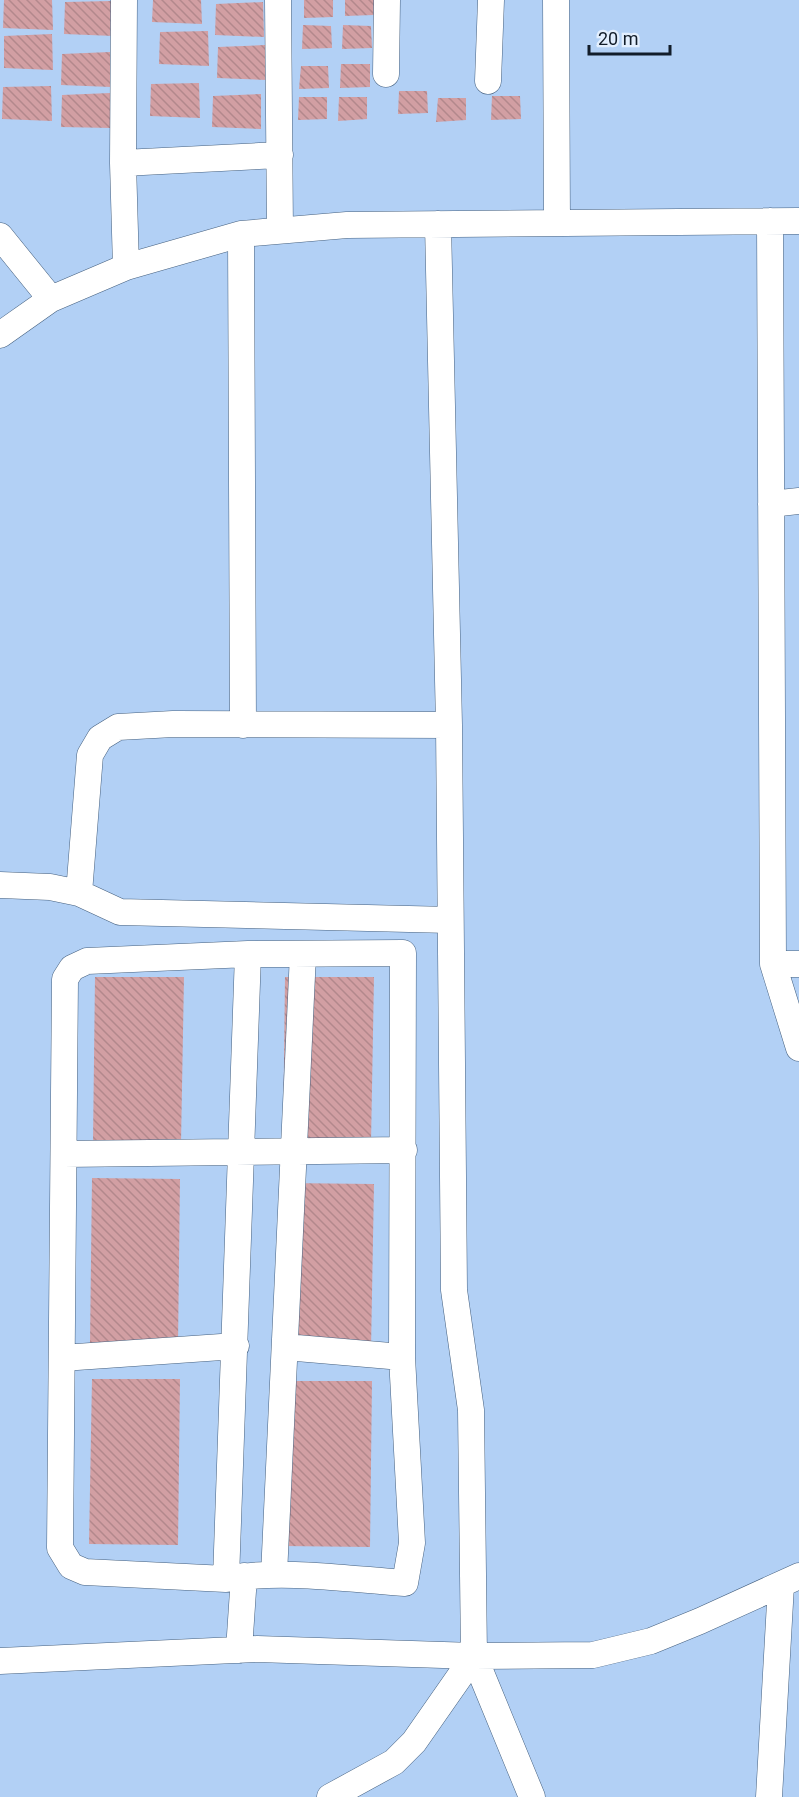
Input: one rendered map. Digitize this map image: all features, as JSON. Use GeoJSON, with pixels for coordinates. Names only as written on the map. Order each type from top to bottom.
{"type":"FeatureCollection","features":[{"type":"Feature","properties":{"kind":"street"},"geometry":{"type":"LineString","coordinates":[[124,0],[123,163],[126,267]]}},
{"type":"Feature","properties":{"kind":"street"},"geometry":{"type":"LineString","coordinates":[[278,0],[280,230]]}},
{"type":"Feature","properties":{"kind":"street"},"geometry":{"type":"LineString","coordinates":[[386,74],[387,0]]}},
{"type":"Feature","properties":{"kind":"street"},"geometry":{"type":"LineString","coordinates":[[488,81],[491,0]]}},
{"type":"Feature","properties":{"kind":"street"},"geometry":{"type":"LineString","coordinates":[[556,0],[557,223]]}},
{"type":"Feature","properties":{"kind":"street"},"geometry":{"type":"LineString","coordinates":[[123,163],[280,154]]}},
{"type":"Feature","properties":{"kind":"street"},"geometry":{"type":"LineString","coordinates":[[770,221],[773,964],[799,1048]]}},
{"type":"Feature","properties":{"kind":"street"},"geometry":{"type":"LineString","coordinates":[[0,334],[51,299],[126,267],[241,234],[347,225],[799,221]]}},
{"type":"Feature","properties":{"kind":"street"},"geometry":{"type":"LineString","coordinates":[[438,224],[449,725],[454,1290],[471,1410],[474,1656],[532,1797]]}},
{"type":"Feature","properties":{"kind":"street"},"geometry":{"type":"LineString","coordinates":[[241,234],[243,724]]}},
{"type":"Feature","properties":{"kind":"street"},"geometry":{"type":"LineString","coordinates":[[0,236],[51,299]]}},
{"type":"Feature","properties":{"kind":"street"},"geometry":{"type":"LineString","coordinates":[[771,504],[799,501]]}},
{"type":"Feature","properties":{"kind":"street"},"geometry":{"type":"LineString","coordinates":[[79,893],[90,755],[99,738],[118,727],[173,724],[449,725]]}},
{"type":"Feature","properties":{"kind":"street"},"geometry":{"type":"LineString","coordinates":[[0,885],[50,888],[79,893],[120,912],[450,920]]}},
{"type":"Feature","properties":{"kind":"street"},"geometry":{"type":"LineString","coordinates":[[239,1650],[235,1577],[240,1152],[260,954],[277,916]]}},
{"type":"Feature","properties":{"kind":"street"},"geometry":{"type":"LineString","coordinates":[[403,953],[402,1357],[412,1543],[405,1583],[274,1575],[235,1577],[85,1572],[71,1566],[60,1548],[65,979],[72,968],[87,961],[260,954],[403,953]]}},
{"type":"Feature","properties":{"kind":"street"},"geometry":{"type":"LineString","coordinates":[[274,1575],[303,954]]}},
{"type":"Feature","properties":{"kind":"street"},"geometry":{"type":"LineString","coordinates":[[773,964],[799,964]]}},
{"type":"Feature","properties":{"kind":"street"},"geometry":{"type":"LineString","coordinates":[[64,1154],[404,1150]]}},
{"type":"Feature","properties":{"kind":"street"},"geometry":{"type":"LineString","coordinates":[[62,1358],[236,1346]]}},
{"type":"Feature","properties":{"kind":"street"},"geometry":{"type":"LineString","coordinates":[[285,1347],[402,1357]]}},
{"type":"Feature","properties":{"kind":"street"},"geometry":{"type":"LineString","coordinates":[[0,1661],[257,1649],[474,1656],[593,1655],[651,1641],[790,1580],[769,1797]]}},
{"type":"Feature","properties":{"kind":"street"},"geometry":{"type":"LineString","coordinates":[[330,1797],[394,1762],[414,1743],[474,1656]]}},
{"type":"Feature","properties":{"kind":"building"},"geometry":{"type":"Polygon","coordinates":[[[4,0],[52,0],[53,30],[3,28],[4,0]]]}},
{"type":"Feature","properties":{"kind":"building"},"geometry":{"type":"Polygon","coordinates":[[[153,0],[201,0],[202,24],[152,22],[153,0]]]}},
{"type":"Feature","properties":{"kind":"building"},"geometry":{"type":"Polygon","coordinates":[[[304,0],[333,0],[333,17],[304,18],[304,0]]]}},
{"type":"Feature","properties":{"kind":"building"},"geometry":{"type":"Polygon","coordinates":[[[345,0],[374,0],[374,15],[345,16],[345,0]]]}},
{"type":"Feature","properties":{"kind":"building"},"geometry":{"type":"Polygon","coordinates":[[[112,1],[114,36],[64,34],[65,2],[112,1]]]}},
{"type":"Feature","properties":{"kind":"building"},"geometry":{"type":"Polygon","coordinates":[[[263,2],[264,37],[215,35],[216,4],[263,2]]]}},
{"type":"Feature","properties":{"kind":"building"},"geometry":{"type":"Polygon","coordinates":[[[303,25],[331,26],[332,48],[302,49],[303,25]]]}},
{"type":"Feature","properties":{"kind":"building"},"geometry":{"type":"Polygon","coordinates":[[[343,25],[371,26],[372,48],[342,49],[343,25]]]}},
{"type":"Feature","properties":{"kind":"building"},"geometry":{"type":"Polygon","coordinates":[[[208,31],[209,66],[159,64],[160,32],[208,31]]]}},
{"type":"Feature","properties":{"kind":"building"},"geometry":{"type":"Polygon","coordinates":[[[52,34],[53,70],[4,68],[4,36],[52,34]]]}},
{"type":"Feature","properties":{"kind":"building"},"geometry":{"type":"Polygon","coordinates":[[[265,45],[267,80],[217,78],[218,47],[265,45]]]}},
{"type":"Feature","properties":{"kind":"building"},"geometry":{"type":"Polygon","coordinates":[[[110,52],[111,87],[61,85],[62,54],[110,52]]]}},
{"type":"Feature","properties":{"kind":"building"},"geometry":{"type":"Polygon","coordinates":[[[341,64],[370,64],[370,87],[340,88],[341,64]]]}},
{"type":"Feature","properties":{"kind":"building"},"geometry":{"type":"Polygon","coordinates":[[[301,66],[328,66],[329,88],[299,89],[301,66]]]}},
{"type":"Feature","properties":{"kind":"building"},"geometry":{"type":"Polygon","coordinates":[[[199,83],[200,118],[150,116],[151,84],[199,83]]]}},
{"type":"Feature","properties":{"kind":"building"},"geometry":{"type":"Polygon","coordinates":[[[51,86],[52,121],[2,119],[3,87],[51,86]]]}},
{"type":"Feature","properties":{"kind":"building"},"geometry":{"type":"Polygon","coordinates":[[[399,91],[427,91],[428,113],[398,114],[399,91]]]}},
{"type":"Feature","properties":{"kind":"building"},"geometry":{"type":"Polygon","coordinates":[[[110,93],[111,128],[61,127],[62,95],[110,93]]]}},
{"type":"Feature","properties":{"kind":"building"},"geometry":{"type":"Polygon","coordinates":[[[261,94],[261,129],[212,127],[213,96],[261,94]]]}},
{"type":"Feature","properties":{"kind":"building"},"geometry":{"type":"Polygon","coordinates":[[[492,96],[520,96],[521,119],[491,120],[492,96]]]}},
{"type":"Feature","properties":{"kind":"building"},"geometry":{"type":"Polygon","coordinates":[[[299,97],[327,97],[327,119],[298,120],[299,97]]]}},
{"type":"Feature","properties":{"kind":"building"},"geometry":{"type":"Polygon","coordinates":[[[339,97],[367,97],[367,119],[338,121],[339,97]]]}},
{"type":"Feature","properties":{"kind":"building"},"geometry":{"type":"Polygon","coordinates":[[[438,98],[466,98],[466,120],[436,122],[438,98]]]}},
{"type":"Feature","properties":{"kind":"building"},"geometry":{"type":"Polygon","coordinates":[[[95,977],[184,977],[181,1143],[93,1142],[95,977]]]}},
{"type":"Feature","properties":{"kind":"building"},"geometry":{"type":"Polygon","coordinates":[[[285,977],[374,977],[371,1143],[283,1142],[285,977]]]}},
{"type":"Feature","properties":{"kind":"building"},"geometry":{"type":"Polygon","coordinates":[[[92,1178],[180,1179],[178,1344],[90,1343],[92,1178]]]}},
{"type":"Feature","properties":{"kind":"building"},"geometry":{"type":"Polygon","coordinates":[[[285,1183],[374,1184],[371,1349],[283,1349],[285,1183]]]}},
{"type":"Feature","properties":{"kind":"building"},"geometry":{"type":"Polygon","coordinates":[[[92,1379],[180,1379],[178,1545],[89,1544],[92,1379]]]}},
{"type":"Feature","properties":{"kind":"building"},"geometry":{"type":"Polygon","coordinates":[[[284,1381],[372,1381],[370,1547],[282,1546],[284,1381]]]}}]}
